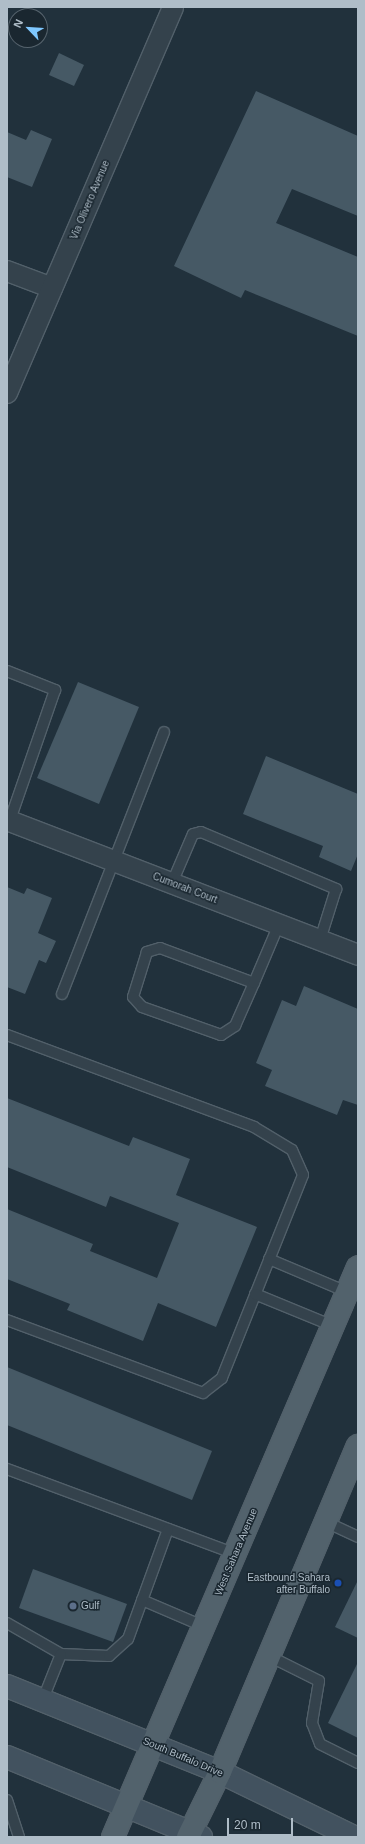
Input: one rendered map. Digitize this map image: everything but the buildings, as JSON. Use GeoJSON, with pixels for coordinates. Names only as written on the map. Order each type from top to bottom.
{"type":"FeatureCollection","features":[{"type":"Feature","properties":{"kind":"main road","name":"West Sahara Avenue"},"geometry":{"type":"LineString","coordinates":[[113,1837],[129,1805],[155,1745],[358,1267]]}},
{"type":"Feature","properties":{"kind":"main road"},"geometry":{"type":"LineString","coordinates":[[7,1757],[129,1805],[193,1835],[358,1446]]}},
{"type":"Feature","properties":{"kind":"main road","name":"South Buffalo Drive"},"geometry":{"type":"LineString","coordinates":[[7,1686],[43,1699],[220,1772],[354,1837]]}},
{"type":"Feature","properties":{"kind":"street","name":"Via Olivero Avenue"},"geometry":{"type":"LineString","coordinates":[[7,393],[173,7]]}},
{"type":"Feature","properties":{"kind":"street"},"geometry":{"type":"LineString","coordinates":[[7,270],[52,288]]}},
{"type":"Feature","properties":{"kind":"street","name":"Cumorah Court"},"geometry":{"type":"LineString","coordinates":[[9,823],[358,954]]}},
{"type":"Feature","properties":{"kind":"lane"},"geometry":{"type":"LineString","coordinates":[[7,671],[56,690],[30,756],[9,823]]}},
{"type":"Feature","properties":{"kind":"lane"},"geometry":{"type":"LineString","coordinates":[[62,994],[164,732]]}},
{"type":"Feature","properties":{"kind":"lane"},"geometry":{"type":"LineString","coordinates":[[172,883],[193,834],[201,832],[336,889],[320,940]]}},
{"type":"Feature","properties":{"kind":"lane"},"geometry":{"type":"LineString","coordinates":[[254,983],[160,948],[147,952],[132,997],[142,1007],[221,1035],[235,1026],[254,983],[279,924]]}},
{"type":"Feature","properties":{"kind":"lane"},"geometry":{"type":"LineString","coordinates":[[7,1035],[254,1127],[292,1150],[303,1175],[222,1378],[203,1393],[7,1320]]}},
{"type":"Feature","properties":{"kind":"lane"},"geometry":{"type":"LineString","coordinates":[[269,1259],[347,1292]]}},
{"type":"Feature","properties":{"kind":"lane"},"geometry":{"type":"LineString","coordinates":[[255,1294],[333,1326]]}},
{"type":"Feature","properties":{"kind":"lane"},"geometry":{"type":"LineString","coordinates":[[7,1469],[236,1554]]}},
{"type":"Feature","properties":{"kind":"lane"},"geometry":{"type":"LineString","coordinates":[[326,1522],[358,1537]]}},
{"type":"Feature","properties":{"kind":"lane"},"geometry":{"type":"LineString","coordinates":[[7,1623],[60,1654],[109,1656],[128,1639],[168,1529]]}},
{"type":"Feature","properties":{"kind":"lane"},"geometry":{"type":"LineString","coordinates":[[142,1600],[205,1627]]}},
{"type":"Feature","properties":{"kind":"lane"},"geometry":{"type":"LineString","coordinates":[[43,1699],[60,1654]]}},
{"type":"Feature","properties":{"kind":"lane"},"geometry":{"type":"LineString","coordinates":[[269,1656],[319,1681],[312,1724],[320,1744],[358,1763]]}},
{"type":"Feature","properties":{"kind":"lane"},"geometry":{"type":"LineString","coordinates":[[7,1800],[19,1837]]}},
{"type":"Feature","properties":{"kind":"place","name":"Eastbound Sahara after Buffalo"},"geometry":{"type":"Point","coordinates":[338,1583]}},
{"type":"Feature","properties":{"kind":"place","name":"Gulf"},"geometry":{"type":"Point","coordinates":[73,1606]}}]}
